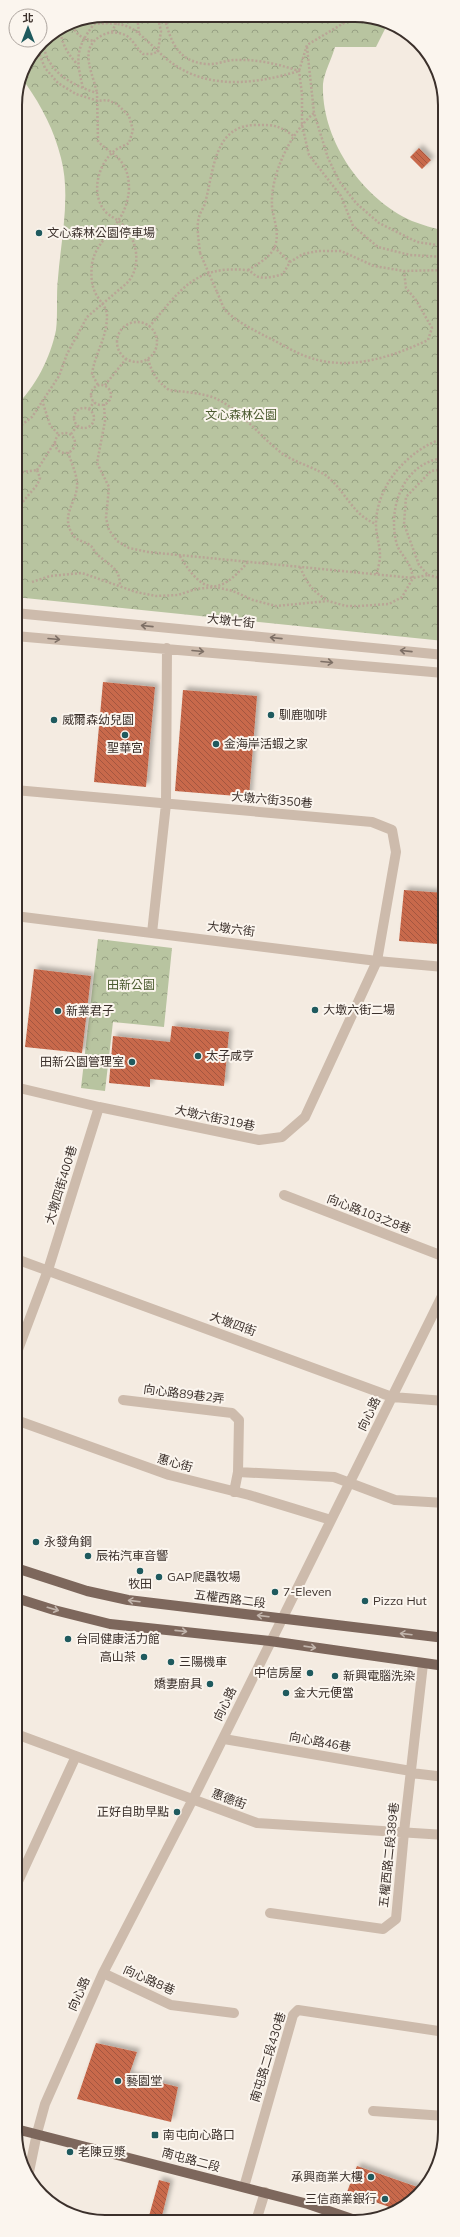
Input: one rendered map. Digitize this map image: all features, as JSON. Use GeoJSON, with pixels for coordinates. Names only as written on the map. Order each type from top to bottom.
{"type":"FeatureCollection","features":[{"type":"Feature","properties":{"kind":"main road","name":"五權西路二段"},"geometry":{"type":"LineString","coordinates":[[22,1570],[87,1591],[128,1600],[438,1637]]}},
{"type":"Feature","properties":{"kind":"main road"},"geometry":{"type":"LineString","coordinates":[[22,1600],[54,1610],[110,1624],[270,1641],[438,1665]]}},
{"type":"Feature","properties":{"kind":"main road","name":"南屯路二段"},"geometry":{"type":"LineString","coordinates":[[22,2130],[265,2192],[340,2215]]}},
{"type":"Feature","properties":{"kind":"street","name":"大墩七街"},"geometry":{"type":"LineString","coordinates":[[22,614],[438,654]]}},
{"type":"Feature","properties":{"kind":"street"},"geometry":{"type":"LineString","coordinates":[[22,637],[438,672]]}},
{"type":"Feature","properties":{"kind":"street"},"geometry":{"type":"LineString","coordinates":[[152,933],[166,804],[167,648]]}},
{"type":"Feature","properties":{"kind":"street","name":"大墩六街350巷"},"geometry":{"type":"LineString","coordinates":[[22,791],[372,822],[392,830],[396,852],[377,961]]}},
{"type":"Feature","properties":{"kind":"street","name":"大墩六街"},"geometry":{"type":"LineString","coordinates":[[22,917],[377,961],[438,966]]}},
{"type":"Feature","properties":{"kind":"street","name":"大墩六街319巷"},"geometry":{"type":"LineString","coordinates":[[22,1088],[99,1107],[259,1140],[282,1137],[305,1117],[377,961]]}},
{"type":"Feature","properties":{"kind":"street","name":"大墩四街400巷"},"geometry":{"type":"LineString","coordinates":[[22,1339],[48,1270],[99,1107]]}},
{"type":"Feature","properties":{"kind":"street","name":"向心路103之8巷"},"geometry":{"type":"LineString","coordinates":[[284,1195],[438,1253]]}},
{"type":"Feature","properties":{"kind":"street","name":"大墩四街"},"geometry":{"type":"LineString","coordinates":[[22,1261],[392,1396],[438,1400]]}},
{"type":"Feature","properties":{"kind":"street","name":"向心路"},"geometry":{"type":"LineString","coordinates":[[30,2167],[37,2133],[46,2104],[103,1973],[224,1738],[270,1641],[284,1618],[438,1304]]}},
{"type":"Feature","properties":{"kind":"street","name":"向心路89巷2弄"},"geometry":{"type":"LineString","coordinates":[[123,1400],[232,1413],[239,1420],[238,1472],[234,1492]]}},
{"type":"Feature","properties":{"kind":"street","name":"惠心街"},"geometry":{"type":"LineString","coordinates":[[22,1422],[169,1475],[331,1520]]}},
{"type":"Feature","properties":{"kind":"street"},"geometry":{"type":"LineString","coordinates":[[238,1472],[334,1477],[395,1500],[438,1503]]}},
{"type":"Feature","properties":{"kind":"street","name":"五權西路二段389巷"},"geometry":{"type":"LineString","coordinates":[[270,1913],[383,1929],[396,1919],[404,1832],[423,1664]]}},
{"type":"Feature","properties":{"kind":"street","name":"惠德街"},"geometry":{"type":"LineString","coordinates":[[22,1736],[257,1823],[438,1834]]}},
{"type":"Feature","properties":{"kind":"street","name":"向心路46巷"},"geometry":{"type":"LineString","coordinates":[[224,1738],[438,1776]]}},
{"type":"Feature","properties":{"kind":"street"},"geometry":{"type":"LineString","coordinates":[[22,1873],[76,1756]]}},
{"type":"Feature","properties":{"kind":"street","name":"向心路8巷"},"geometry":{"type":"LineString","coordinates":[[103,1973],[171,2005],[234,2013]]}},
{"type":"Feature","properties":{"kind":"street","name":"南屯路二段430巷"},"geometry":{"type":"LineString","coordinates":[[244,2187],[293,2015],[298,2010],[438,2031]]}},
{"type":"Feature","properties":{"kind":"street"},"geometry":{"type":"LineString","coordinates":[[373,2111],[438,2116]]}},
{"type":"Feature","properties":{"kind":"street"},"geometry":{"type":"LineString","coordinates":[[258,2215],[265,2192]]}},
{"type":"Feature","properties":{"kind":"path"},"geometry":{"type":"LineString","coordinates":[[138,22],[139,33]]}},
{"type":"Feature","properties":{"kind":"path"},"geometry":{"type":"LineString","coordinates":[[158,22],[160,31],[158,51]]}},
{"type":"Feature","properties":{"kind":"path"},"geometry":{"type":"LineString","coordinates":[[166,22],[174,47],[189,59],[207,64],[234,60],[261,61],[299,71]]}},
{"type":"Feature","properties":{"kind":"path"},"geometry":{"type":"LineString","coordinates":[[346,22],[307,45],[299,71],[302,94],[302,125],[309,155],[341,196],[353,226],[378,247],[410,255],[438,257]]}},
{"type":"Feature","properties":{"kind":"path"},"geometry":{"type":"LineString","coordinates":[[112,32],[116,23]]}},
{"type":"Feature","properties":{"kind":"path"},"geometry":{"type":"LineString","coordinates":[[83,89],[78,64],[78,51],[83,39],[94,24],[124,24],[139,33],[170,64],[191,75],[219,81],[244,82],[266,80],[299,71]]}},
{"type":"Feature","properties":{"kind":"path"},"geometry":{"type":"LineString","coordinates":[[74,28],[83,39],[94,42]]}},
{"type":"Feature","properties":{"kind":"path"},"geometry":{"type":"LineString","coordinates":[[98,385],[92,374],[97,355],[105,339],[107,314],[103,303],[94,290],[92,278],[93,262],[100,247],[120,222],[126,209],[129,179],[125,166],[113,152],[102,146],[98,141],[98,101],[88,62],[88,53],[94,42],[104,34],[112,32],[127,37],[143,54],[153,54],[158,51]]}},
{"type":"Feature","properties":{"kind":"path"},"geometry":{"type":"LineString","coordinates":[[61,35],[62,42],[68,54],[78,64]]}},
{"type":"Feature","properties":{"kind":"path"},"geometry":{"type":"LineString","coordinates":[[307,45],[314,113],[328,158],[339,181],[356,203],[379,223],[417,242],[438,245]]}},
{"type":"Feature","properties":{"kind":"path"},"geometry":{"type":"LineString","coordinates":[[45,48],[50,64],[62,78],[83,89],[97,93]]}},
{"type":"Feature","properties":{"kind":"path"},"geometry":{"type":"LineString","coordinates":[[22,425],[32,417],[59,376],[67,354],[87,317],[128,283],[133,277],[137,267],[134,246],[129,231],[120,222],[104,211],[98,196],[98,178],[103,165],[113,152],[129,143],[133,130],[129,116],[117,104],[107,100],[98,101],[76,94],[58,84],[45,68],[40,54]]}},
{"type":"Feature","properties":{"kind":"path"},"geometry":{"type":"LineString","coordinates":[[248,270],[264,259],[274,247],[276,230],[272,205],[278,167],[302,125],[314,113]]}},
{"type":"Feature","properties":{"kind":"path"},"geometry":{"type":"LineString","coordinates":[[295,137],[279,126],[253,125],[238,126],[225,137],[213,167],[205,203],[199,217],[198,235],[200,253],[225,310],[236,319],[305,356],[332,363],[356,363],[376,360],[408,349],[428,340],[432,328],[416,300],[406,288],[404,271]]}},
{"type":"Feature","properties":{"kind":"path"},"geometry":{"type":"LineString","coordinates":[[274,247],[290,262]]}},
{"type":"Feature","properties":{"kind":"path"},"geometry":{"type":"LineString","coordinates":[[149,327],[184,285],[207,272],[248,270],[259,277],[274,276],[284,274],[290,262],[303,254],[318,251],[341,251],[374,266],[404,271],[438,270]]}},
{"type":"Feature","properties":{"kind":"path"},"geometry":{"type":"LineString","coordinates":[[141,323],[149,327],[156,336],[157,342],[153,354],[148,359],[136,362],[126,359],[118,348],[121,332],[129,324],[141,323]]}},
{"type":"Feature","properties":{"kind":"path"},"geometry":{"type":"LineString","coordinates":[[105,385],[126,359]]}},
{"type":"Feature","properties":{"kind":"path"},"geometry":{"type":"LineString","coordinates":[[148,359],[153,375],[163,386],[169,390],[217,399],[241,416],[283,454],[300,464],[328,476],[352,504],[356,512],[366,520],[376,524]]}},
{"type":"Feature","properties":{"kind":"path"},"geometry":{"type":"LineString","coordinates":[[94,402],[91,393],[98,385],[105,385]]}},
{"type":"Feature","properties":{"kind":"path"},"geometry":{"type":"LineString","coordinates":[[94,402],[104,404],[110,401],[112,395],[105,385]]}},
{"type":"Feature","properties":{"kind":"path"},"geometry":{"type":"LineString","coordinates":[[42,400],[50,425],[59,434]]}},
{"type":"Feature","properties":{"kind":"path"},"geometry":{"type":"LineString","coordinates":[[89,409],[94,402]]}},
{"type":"Feature","properties":{"kind":"path"},"geometry":{"type":"LineString","coordinates":[[104,404],[105,421],[97,463],[109,487],[106,518],[109,530],[118,541],[129,548],[166,556],[180,555],[247,563],[413,578],[428,575],[438,578]]}},
{"type":"Feature","properties":{"kind":"path"},"geometry":{"type":"LineString","coordinates":[[82,408],[89,409],[94,414],[93,424],[84,428],[77,426],[74,417],[77,411],[82,408]]}},
{"type":"Feature","properties":{"kind":"path"},"geometry":{"type":"LineString","coordinates":[[71,434],[77,426]]}},
{"type":"Feature","properties":{"kind":"path"},"geometry":{"type":"LineString","coordinates":[[22,474],[23,472],[37,470],[59,434],[65,432],[71,434],[76,443],[74,449],[68,452],[59,450],[55,442]]}},
{"type":"Feature","properties":{"kind":"path"},"geometry":{"type":"LineString","coordinates":[[377,574],[380,557],[376,524],[384,487],[402,464],[430,443],[438,440]]}},
{"type":"Feature","properties":{"kind":"path"},"geometry":{"type":"LineString","coordinates":[[68,452],[77,483],[68,510],[68,524],[73,535],[81,543],[90,546],[96,554],[114,567],[120,577],[120,586]]}},
{"type":"Feature","properties":{"kind":"path"},"geometry":{"type":"LineString","coordinates":[[300,567],[309,586],[316,594],[328,601],[346,606],[389,604],[402,597],[413,578],[409,563],[400,553],[396,541],[396,499],[407,480],[428,462],[438,460]]}},
{"type":"Feature","properties":{"kind":"path"},"geometry":{"type":"LineString","coordinates":[[22,503],[37,485],[40,478],[37,470]]}},
{"type":"Feature","properties":{"kind":"path"},"geometry":{"type":"LineString","coordinates":[[428,575],[419,565],[404,524],[406,497],[431,471],[438,470]]}},
{"type":"Feature","properties":{"kind":"path"},"geometry":{"type":"LineString","coordinates":[[180,555],[191,574],[200,582],[233,591],[254,600],[276,606],[328,601]]}},
{"type":"Feature","properties":{"kind":"path"},"geometry":{"type":"LineString","coordinates":[[32,582],[50,576],[82,573],[136,592],[156,596],[178,595],[196,589],[215,587],[227,583],[235,577],[247,563]]}},
{"type":"Feature","properties":{"kind":"green space","name":"文心森林公園"},"geometry":{"type":"Polygon","coordinates":[[[100,22],[360,22],[386,28],[376,47],[335,47],[326,70],[323,84],[324,105],[329,126],[337,146],[348,165],[361,182],[377,198],[394,211],[412,221],[438,229],[438,640],[22,598],[22,399],[29,391],[41,371],[54,340],[57,324],[57,284],[65,202],[64,172],[61,158],[51,128],[26,84],[25,85],[28,73],[36,59],[44,48],[48,48],[48,44],[59,36],[73,28],[84,25],[100,22]]]}},
{"type":"Feature","properties":{"kind":"green space","name":"田新公園"},"geometry":{"type":"Polygon","coordinates":[[[98,939],[172,948],[164,1027],[113,1022],[105,1091],[81,1088],[98,939]]]}},
{"type":"Feature","properties":{"kind":"building"},"geometry":{"type":"Polygon","coordinates":[[[419,148],[431,160],[422,169],[410,157],[419,148]]]}},
{"type":"Feature","properties":{"kind":"building","name":"聖華宮"},"geometry":{"type":"Polygon","coordinates":[[[103,682],[155,687],[146,787],[94,782],[103,682]]]}},
{"type":"Feature","properties":{"kind":"building","name":"金海岸活蝦之家"},"geometry":{"type":"Polygon","coordinates":[[[183,690],[257,696],[249,797],[175,791],[183,690]]]}},
{"type":"Feature","properties":{"kind":"building"},"geometry":{"type":"Polygon","coordinates":[[[404,890],[438,893],[438,944],[399,941],[404,890]]]}},
{"type":"Feature","properties":{"kind":"building","name":"新業君子"},"geometry":{"type":"Polygon","coordinates":[[[34,969],[91,976],[82,1053],[25,1047],[34,969]]]}},
{"type":"Feature","properties":{"kind":"building"},"geometry":{"type":"Polygon","coordinates":[[[172,1026],[229,1032],[224,1086],[150,1079],[150,1087],[109,1083],[113,1036],[170,1042],[172,1026]]]}},
{"type":"Feature","properties":{"kind":"building","name":"藝園堂"},"geometry":{"type":"Polygon","coordinates":[[[96,2043],[137,2052],[129,2075],[178,2087],[171,2122],[77,2099],[96,2043]]]}},
{"type":"Feature","properties":{"kind":"building","name":"承興商業大樓"},"geometry":{"type":"Polygon","coordinates":[[[357,2166],[417,2187],[405,2198],[390,2207],[347,2192],[357,2166]]]}},
{"type":"Feature","properties":{"kind":"building"},"geometry":{"type":"Polygon","coordinates":[[[159,2180],[170,2183],[162,2215],[149,2215],[159,2180]]]}},
{"type":"Feature","properties":{"kind":"place","name":"文心森林公園停車場"},"geometry":{"type":"Point","coordinates":[39,233]}},
{"type":"Feature","properties":{"kind":"place","name":"馴鹿咖啡"},"geometry":{"type":"Point","coordinates":[271,715]}},
{"type":"Feature","properties":{"kind":"place","name":"威爾森幼兒園"},"geometry":{"type":"Point","coordinates":[54,720]}},
{"type":"Feature","properties":{"kind":"place","name":"聖華宮"},"geometry":{"type":"Point","coordinates":[125,735]}},
{"type":"Feature","properties":{"kind":"place","name":"金海岸活蝦之家"},"geometry":{"type":"Point","coordinates":[216,744]}},
{"type":"Feature","properties":{"kind":"place","name":"大墩六街二場"},"geometry":{"type":"Point","coordinates":[315,1010]}},
{"type":"Feature","properties":{"kind":"place","name":"新業君子"},"geometry":{"type":"Point","coordinates":[58,1011]}},
{"type":"Feature","properties":{"kind":"place","name":"太子咸亨"},"geometry":{"type":"Point","coordinates":[198,1056]}},
{"type":"Feature","properties":{"kind":"place","name":"田新公園管理室"},"geometry":{"type":"Point","coordinates":[132,1062]}},
{"type":"Feature","properties":{"kind":"place","name":"永發角鋼"},"geometry":{"type":"Point","coordinates":[36,1542]}},
{"type":"Feature","properties":{"kind":"place","name":"辰祐汽車音響"},"geometry":{"type":"Point","coordinates":[88,1556]}},
{"type":"Feature","properties":{"kind":"place","name":"牧田"},"geometry":{"type":"Point","coordinates":[140,1571]}},
{"type":"Feature","properties":{"kind":"place","name":"GAP爬蟲牧場"},"geometry":{"type":"Point","coordinates":[159,1577]}},
{"type":"Feature","properties":{"kind":"place","name":"7-Eleven"},"geometry":{"type":"Point","coordinates":[275,1592]}},
{"type":"Feature","properties":{"kind":"place","name":"Pizza Hut"},"geometry":{"type":"Point","coordinates":[365,1601]}},
{"type":"Feature","properties":{"kind":"place","name":"台同健康活力館"},"geometry":{"type":"Point","coordinates":[68,1639]}},
{"type":"Feature","properties":{"kind":"place","name":"高山茶"},"geometry":{"type":"Point","coordinates":[144,1657]}},
{"type":"Feature","properties":{"kind":"place","name":"三陽機車"},"geometry":{"type":"Point","coordinates":[171,1662]}},
{"type":"Feature","properties":{"kind":"place","name":"中信房屋"},"geometry":{"type":"Point","coordinates":[310,1673]}},
{"type":"Feature","properties":{"kind":"place","name":"新興電腦洗染"},"geometry":{"type":"Point","coordinates":[335,1676]}},
{"type":"Feature","properties":{"kind":"place","name":"嬌妻廚具"},"geometry":{"type":"Point","coordinates":[210,1684]}},
{"type":"Feature","properties":{"kind":"place","name":"金大元便當"},"geometry":{"type":"Point","coordinates":[286,1693]}},
{"type":"Feature","properties":{"kind":"place","name":"正好自助早點"},"geometry":{"type":"Point","coordinates":[177,1812]}},
{"type":"Feature","properties":{"kind":"place","name":"藝園堂"},"geometry":{"type":"Point","coordinates":[118,2081]}},
{"type":"Feature","properties":{"kind":"place","name":"南屯向心路口"},"geometry":{"type":"Point","coordinates":[155,2135]}},
{"type":"Feature","properties":{"kind":"place","name":"老陳豆漿"},"geometry":{"type":"Point","coordinates":[70,2152]}},
{"type":"Feature","properties":{"kind":"place","name":"承興商業大樓"},"geometry":{"type":"Point","coordinates":[371,2177]}},
{"type":"Feature","properties":{"kind":"place","name":"三信商業銀行"},"geometry":{"type":"Point","coordinates":[385,2199]}}]}
